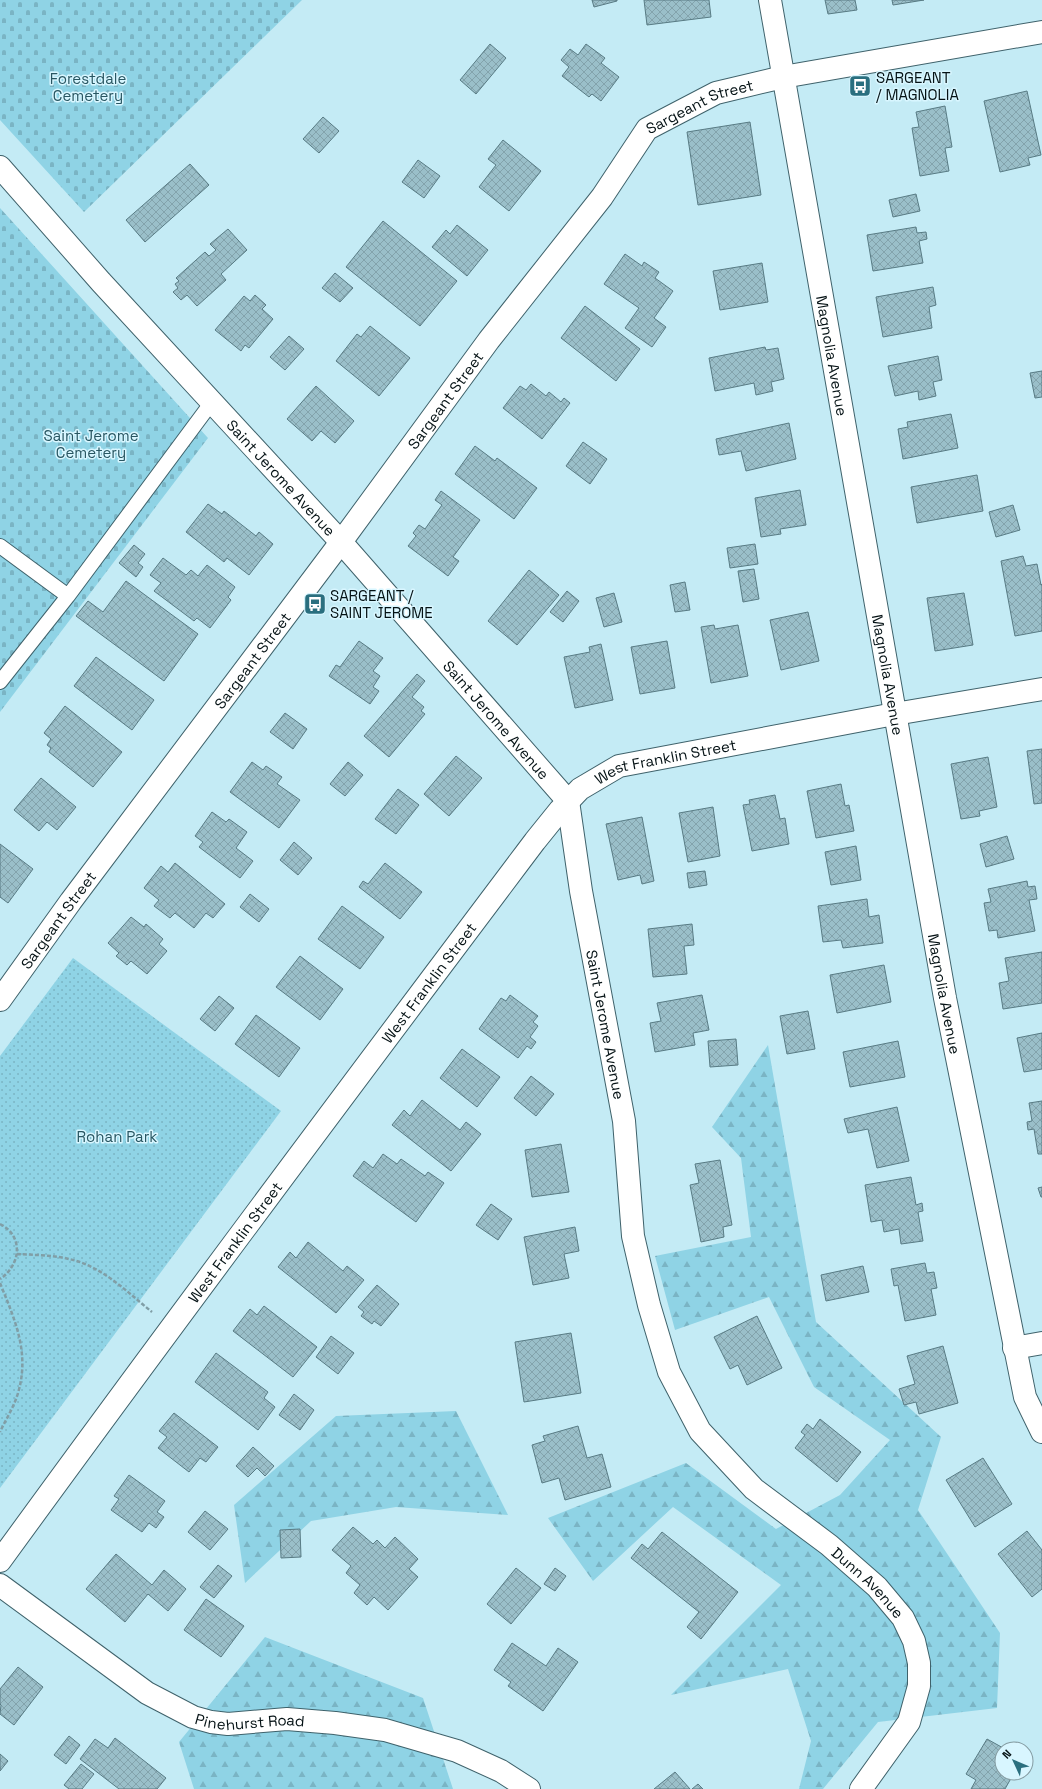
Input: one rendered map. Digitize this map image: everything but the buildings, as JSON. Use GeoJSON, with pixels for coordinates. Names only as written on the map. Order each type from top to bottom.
{"type":"FeatureCollection","features":[{"type":"Feature","properties":{"kind":"street","name":"Magnolia Avenue"},"geometry":{"type":"LineString","coordinates":[[770,0],[945,998],[1014,1348],[1025,1397],[1042,1432]]}},
{"type":"Feature","properties":{"kind":"street","name":"Sargeant Street"},"geometry":{"type":"LineString","coordinates":[[0,1000],[71,901],[341,542],[489,340],[602,197],[647,129],[716,93],[783,77],[1042,32]]}},
{"type":"Feature","properties":{"kind":"street","name":"Saint Jerome Avenue"},"geometry":{"type":"LineString","coordinates":[[0,167],[101,282],[341,542],[568,801],[580,891],[624,1121],[633,1236],[649,1305],[669,1372],[694,1419]]}},
{"type":"Feature","properties":{"kind":"street","name":"West Franklin Street"},"geometry":{"type":"LineString","coordinates":[[0,1561],[171,1327],[535,841],[568,801],[580,789],[619,766],[894,714],[1042,689]]}},
{"type":"Feature","properties":{"kind":"street"},"geometry":{"type":"LineString","coordinates":[[1014,1348],[1042,1343]]}},
{"type":"Feature","properties":{"kind":"street","name":"Dunn Avenue"},"geometry":{"type":"LineString","coordinates":[[694,1419],[700,1431],[754,1489],[829,1545],[877,1587],[903,1618],[914,1641],[919,1663],[919,1686],[910,1722],[862,1789]]}},
{"type":"Feature","properties":{"kind":"street","name":"Pinehurst Road"},"geometry":{"type":"LineString","coordinates":[[0,1584],[147,1693],[194,1717],[211,1722],[228,1724],[287,1719],[335,1723],[385,1730],[457,1751],[501,1771],[529,1789]]}},
{"type":"Feature","properties":{"kind":"lane"},"geometry":{"type":"LineString","coordinates":[[0,682],[68,596],[212,402]]}},
{"type":"Feature","properties":{"kind":"lane"},"geometry":{"type":"LineString","coordinates":[[0,546],[68,596]]}},
{"type":"Feature","properties":{"kind":"path"},"geometry":{"type":"LineString","coordinates":[[0,1224],[12,1234],[16,1244],[17,1254],[15,1263],[9,1273],[0,1279]]}},
{"type":"Feature","properties":{"kind":"path"},"geometry":{"type":"LineString","coordinates":[[17,1254],[69,1259],[100,1270],[171,1327]]}},
{"type":"Feature","properties":{"kind":"path"},"geometry":{"type":"LineString","coordinates":[[0,1283],[15,1322],[23,1351],[21,1380],[18,1394],[0,1432]]}},
{"type":"Feature","properties":{"kind":"green space","name":"Forestdale Cemetery"},"geometry":{"type":"Polygon","coordinates":[[[0,0],[302,0],[84,212],[0,120],[0,0]]]}},
{"type":"Feature","properties":{"kind":"green space","name":"Saint Jerome Cemetery"},"geometry":{"type":"Polygon","coordinates":[[[0,208],[208,438],[0,712],[0,208]]]}},
{"type":"Feature","properties":{"kind":"green space","name":"Rohan Park"},"geometry":{"type":"Polygon","coordinates":[[[73,958],[281,1111],[0,1488],[0,1056],[73,958]]]}},
{"type":"Feature","properties":{"kind":"green space"},"geometry":{"type":"Polygon","coordinates":[[[768,1045],[816,1322],[941,1437],[918,1510],[1000,1633],[997,1708],[878,1722],[823,1789],[799,1789],[811,1741],[788,1669],[671,1695],[781,1585],[673,1507],[593,1581],[548,1518],[686,1463],[776,1529],[840,1495],[890,1440],[814,1387],[769,1297],[675,1330],[655,1256],[751,1237],[741,1158],[712,1127],[768,1045]]]}},
{"type":"Feature","properties":{"kind":"green space"},"geometry":{"type":"Polygon","coordinates":[[[456,1411],[508,1515],[396,1507],[311,1521],[245,1583],[234,1505],[336,1416],[456,1411]]]}},
{"type":"Feature","properties":{"kind":"green space"},"geometry":{"type":"Polygon","coordinates":[[[265,1637],[423,1698],[453,1789],[194,1789],[179,1742],[265,1637]]]}},
{"type":"Feature","properties":{"kind":"place","name":"SARGEANT / MAGNOLIA"},"geometry":{"type":"Point","coordinates":[860,86]}},
{"type":"Feature","properties":{"kind":"place","name":"SARGEANT / SAINT JEROME"},"geometry":{"type":"Point","coordinates":[315,604]}}]}
